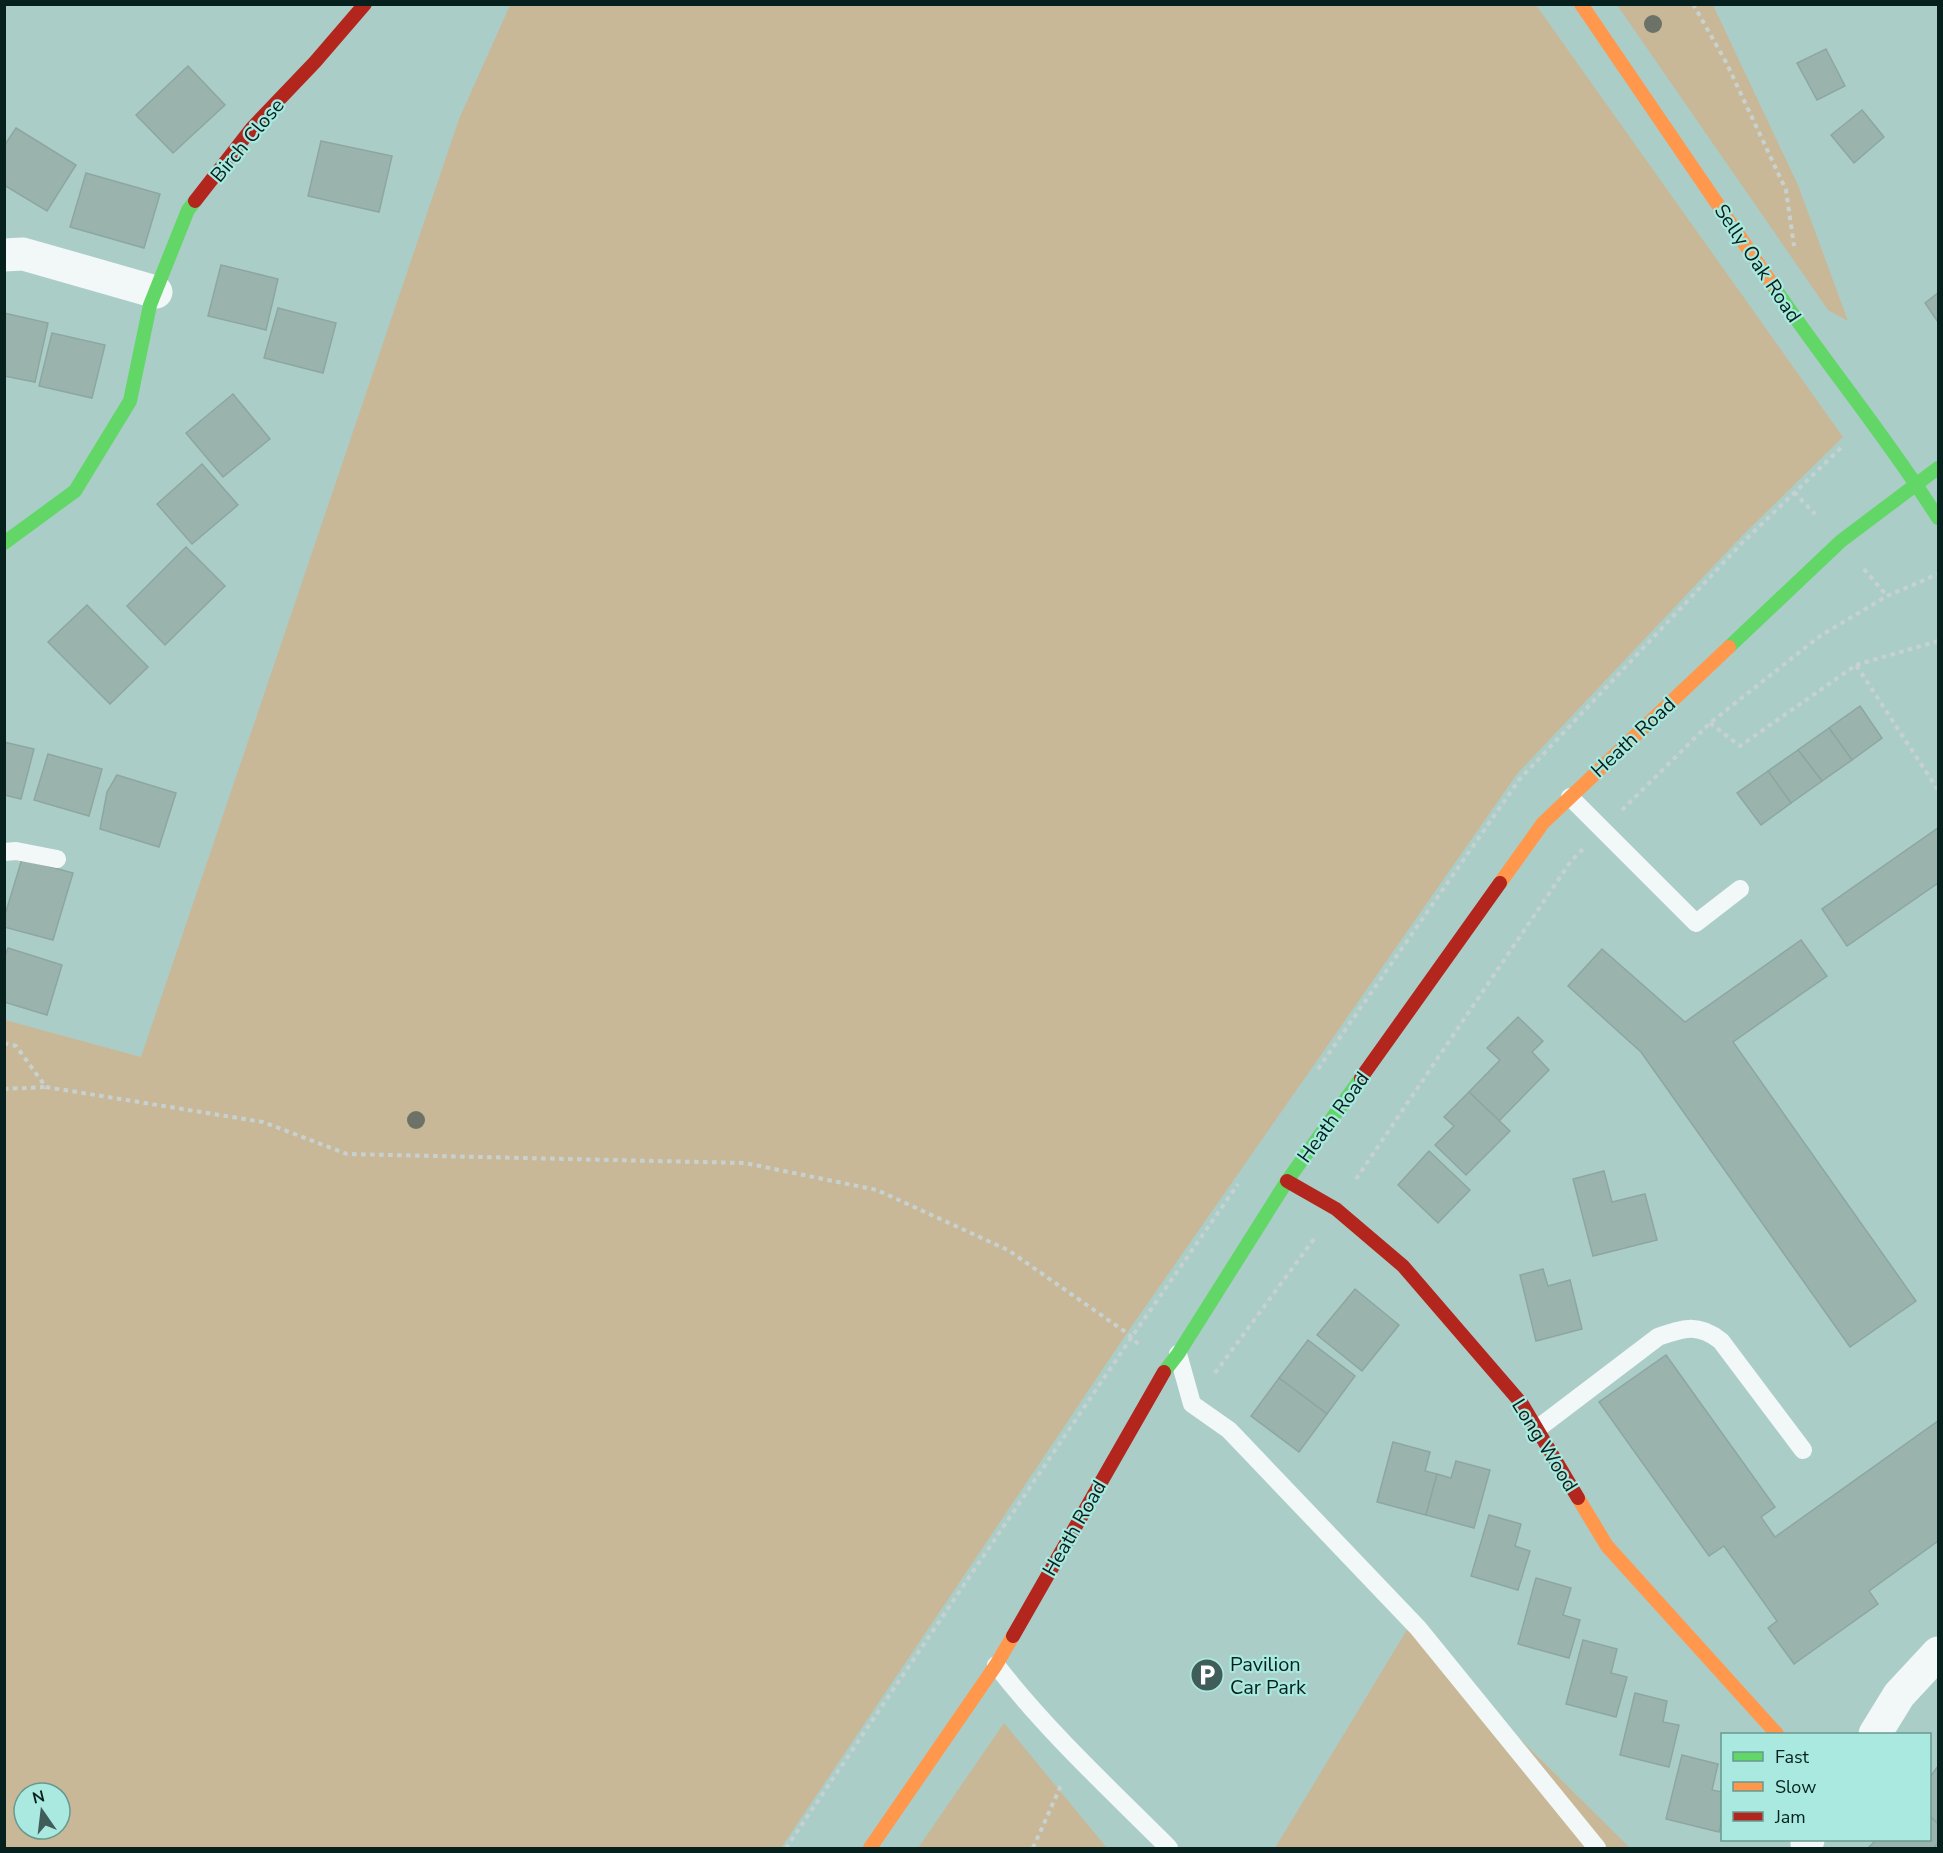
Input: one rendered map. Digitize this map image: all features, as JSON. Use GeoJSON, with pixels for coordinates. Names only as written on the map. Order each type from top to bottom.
{"type":"FeatureCollection","features":[{"type":"Feature","properties":{"kind":"street","name":"Birch Close"},"geometry":{"type":"LineString","coordinates":[[4,543],[75,491],[130,401],[150,305],[188,210],[252,128],[315,62],[365,4]]}},
{"type":"Feature","properties":{"kind":"street","name":"Selly Oak Road"},"geometry":{"type":"LineString","coordinates":[[1581,4],[1807,336],[1917,485],[1938,518]]}},
{"type":"Feature","properties":{"kind":"street"},"geometry":{"type":"LineString","coordinates":[[4,255],[23,254],[156,292]]}},
{"type":"Feature","properties":{"kind":"street","name":"Heath Road"},"geometry":{"type":"LineString","coordinates":[[870,1848],[996,1665],[1165,1370],[1178,1354],[1287,1181],[1543,823],[1841,541],[1938,468]]}},
{"type":"Feature","properties":{"kind":"street","name":"Long Wood"},"geometry":{"type":"LineString","coordinates":[[1287,1181],[1336,1209],[1403,1266],[1522,1404],[1607,1546],[1776,1733]]}},
{"type":"Feature","properties":{"kind":"street"},"geometry":{"type":"LineString","coordinates":[[1876,1733],[1899,1695],[1938,1653]]}},
{"type":"Feature","properties":{"kind":"lane"},"geometry":{"type":"LineString","coordinates":[[1570,797],[1696,923],[1740,889]]}},
{"type":"Feature","properties":{"kind":"lane"},"geometry":{"type":"LineString","coordinates":[[4,852],[16,851],[57,859]]}},
{"type":"Feature","properties":{"kind":"lane"},"geometry":{"type":"LineString","coordinates":[[1537,1429],[1658,1337],[1692,1329],[1708,1331],[1720,1341],[1803,1450]]}},
{"type":"Feature","properties":{"kind":"lane"},"geometry":{"type":"LineString","coordinates":[[1178,1354],[1192,1404],[1229,1430],[1418,1628],[1598,1848]]}},
{"type":"Feature","properties":{"kind":"lane"},"geometry":{"type":"LineString","coordinates":[[996,1665],[1075,1754],[1169,1848]]}},
{"type":"Feature","properties":{"kind":"path"},"geometry":{"type":"LineString","coordinates":[[1694,4],[1726,62],[1786,190],[1794,247]]}},
{"type":"Feature","properties":{"kind":"path"},"geometry":{"type":"LineString","coordinates":[[1192,1404],[1336,1209],[1571,861],[1710,723],[1820,636],[1887,596],[1938,574]]}},
{"type":"Feature","properties":{"kind":"path"},"geometry":{"type":"LineString","coordinates":[[1710,723],[1740,746],[1856,665],[1938,640]]}},
{"type":"Feature","properties":{"kind":"path"},"geometry":{"type":"LineString","coordinates":[[1856,665],[1938,790]]}},
{"type":"Feature","properties":{"kind":"path"},"geometry":{"type":"LineString","coordinates":[[4,1043],[16,1046],[46,1087]]}},
{"type":"Feature","properties":{"kind":"path"},"geometry":{"type":"LineString","coordinates":[[4,1089],[46,1087],[263,1122],[347,1154],[745,1163],[877,1190],[1008,1250],[1127,1334],[1165,1370]]}},
{"type":"Feature","properties":{"kind":"path"},"geometry":{"type":"LineString","coordinates":[[1033,1848],[1075,1754]]}},
{"type":"Feature","properties":{"kind":"shaded area"},"geometry":{"type":"Polygon","coordinates":[[[510,5],[1536,5],[1843,437],[1740,538],[1517,774],[1127,1333],[781,1848],[5,1848],[5,1020],[141,1057],[459,119],[510,5]]]}},
{"type":"Feature","properties":{"kind":"shaded area"},"geometry":{"type":"Polygon","coordinates":[[[1617,5],[1713,5],[1798,185],[1848,321],[1828,310],[1617,5]]]}},
{"type":"Feature","properties":{"kind":"shaded area"},"geometry":{"type":"Polygon","coordinates":[[[1408,1628],[1630,1848],[1275,1848],[1408,1628]]]}},
{"type":"Feature","properties":{"kind":"shaded area"},"geometry":{"type":"Polygon","coordinates":[[[1004,1723],[1107,1848],[918,1848],[1004,1723]]]}},
{"type":"Feature","properties":{"kind":"building"},"geometry":{"type":"Polygon","coordinates":[[[1826,49],[1845,86],[1817,100],[1797,63],[1826,49]]]}},
{"type":"Feature","properties":{"kind":"building"},"geometry":{"type":"Polygon","coordinates":[[[188,66],[225,105],[173,153],[136,115],[188,66]]]}},
{"type":"Feature","properties":{"kind":"building"},"geometry":{"type":"Polygon","coordinates":[[[1862,110],[1884,137],[1854,163],[1831,135],[1862,110]]]}},
{"type":"Feature","properties":{"kind":"building"},"geometry":{"type":"Polygon","coordinates":[[[16,128],[76,165],[47,211],[4,185],[4,146],[16,128]]]}},
{"type":"Feature","properties":{"kind":"building"},"geometry":{"type":"Polygon","coordinates":[[[321,141],[392,156],[379,212],[308,196],[321,141]]]}},
{"type":"Feature","properties":{"kind":"building"},"geometry":{"type":"Polygon","coordinates":[[[86,173],[160,194],[144,248],[70,227],[86,173]]]}},
{"type":"Feature","properties":{"kind":"building"},"geometry":{"type":"Polygon","coordinates":[[[221,265],[278,279],[266,330],[208,316],[221,265]]]}},
{"type":"Feature","properties":{"kind":"building"},"geometry":{"type":"Polygon","coordinates":[[[1938,293],[1938,322],[1925,303],[1938,293]]]}},
{"type":"Feature","properties":{"kind":"building"},"geometry":{"type":"Polygon","coordinates":[[[278,308],[336,323],[323,373],[264,358],[278,308]]]}},
{"type":"Feature","properties":{"kind":"building"},"geometry":{"type":"Polygon","coordinates":[[[4,313],[48,323],[35,382],[4,376],[4,313]]]}},
{"type":"Feature","properties":{"kind":"building"},"geometry":{"type":"Polygon","coordinates":[[[52,333],[105,345],[92,398],[39,386],[52,333]]]}},
{"type":"Feature","properties":{"kind":"building"},"geometry":{"type":"Polygon","coordinates":[[[233,394],[270,439],[223,477],[186,433],[233,394]]]}},
{"type":"Feature","properties":{"kind":"building"},"geometry":{"type":"Polygon","coordinates":[[[202,464],[238,505],[192,544],[157,504],[202,464]]]}},
{"type":"Feature","properties":{"kind":"building"},"geometry":{"type":"Polygon","coordinates":[[[186,547],[225,586],[165,645],[127,606],[186,547]]]}},
{"type":"Feature","properties":{"kind":"building"},"geometry":{"type":"Polygon","coordinates":[[[87,605],[148,667],[110,704],[48,642],[87,605]]]}},
{"type":"Feature","properties":{"kind":"building"},"geometry":{"type":"Polygon","coordinates":[[[1860,706],[1882,738],[1852,760],[1829,728],[1860,706]]]}},
{"type":"Feature","properties":{"kind":"building"},"geometry":{"type":"Polygon","coordinates":[[[1829,728],[1852,760],[1822,781],[1798,750],[1829,728]]]}},
{"type":"Feature","properties":{"kind":"building"},"geometry":{"type":"Polygon","coordinates":[[[4,742],[34,749],[21,799],[4,795],[4,742]]]}},
{"type":"Feature","properties":{"kind":"building"},"geometry":{"type":"Polygon","coordinates":[[[1798,750],[1822,781],[1791,803],[1768,771],[1798,750]]]}},
{"type":"Feature","properties":{"kind":"building"},"geometry":{"type":"Polygon","coordinates":[[[48,754],[102,769],[89,816],[34,800],[48,754]]]}},
{"type":"Feature","properties":{"kind":"building"},"geometry":{"type":"Polygon","coordinates":[[[1768,771],[1791,803],[1761,825],[1737,793],[1768,771]]]}},
{"type":"Feature","properties":{"kind":"building"},"geometry":{"type":"Polygon","coordinates":[[[117,775],[176,793],[159,847],[100,829],[107,792],[117,775]]]}},
{"type":"Feature","properties":{"kind":"building"},"geometry":{"type":"Polygon","coordinates":[[[1938,828],[1938,883],[1847,946],[1822,909],[1938,828]]]}},
{"type":"Feature","properties":{"kind":"building"},"geometry":{"type":"Polygon","coordinates":[[[22,859],[73,873],[53,940],[4,927],[4,918],[22,859]]]}},
{"type":"Feature","properties":{"kind":"building"},"geometry":{"type":"Polygon","coordinates":[[[1801,940],[1827,976],[1733,1042],[1916,1301],[1850,1347],[1641,1052],[1568,986],[1602,949],[1685,1022],[1801,940]]]}},
{"type":"Feature","properties":{"kind":"building"},"geometry":{"type":"Polygon","coordinates":[[[8,948],[62,965],[47,1015],[4,1002],[4,959],[8,948]]]}},
{"type":"Feature","properties":{"kind":"building"},"geometry":{"type":"Polygon","coordinates":[[[1518,1017],[1543,1041],[1532,1052],[1549,1070],[1499,1121],[1469,1092],[1500,1060],[1487,1048],[1518,1017]]]}},
{"type":"Feature","properties":{"kind":"building"},"geometry":{"type":"Polygon","coordinates":[[[1469,1092],[1510,1131],[1466,1175],[1435,1145],[1454,1126],[1444,1117],[1469,1092]]]}},
{"type":"Feature","properties":{"kind":"building"},"geometry":{"type":"Polygon","coordinates":[[[1429,1151],[1470,1190],[1438,1223],[1398,1185],[1429,1151]]]}},
{"type":"Feature","properties":{"kind":"building"},"geometry":{"type":"Polygon","coordinates":[[[1604,1171],[1612,1202],[1645,1194],[1657,1240],[1593,1256],[1573,1179],[1604,1171]]]}},
{"type":"Feature","properties":{"kind":"building"},"geometry":{"type":"Polygon","coordinates":[[[1543,1269],[1548,1286],[1570,1280],[1582,1329],[1536,1341],[1520,1275],[1543,1269]]]}},
{"type":"Feature","properties":{"kind":"building"},"geometry":{"type":"Polygon","coordinates":[[[1355,1289],[1399,1325],[1362,1371],[1317,1335],[1355,1289]]]}},
{"type":"Feature","properties":{"kind":"building"},"geometry":{"type":"Polygon","coordinates":[[[1308,1340],[1355,1376],[1327,1414],[1279,1378],[1308,1340]]]}},
{"type":"Feature","properties":{"kind":"building"},"geometry":{"type":"Polygon","coordinates":[[[1666,1355],[1775,1507],[1761,1517],[1775,1537],[1938,1421],[1938,1541],[1869,1591],[1878,1604],[1794,1664],[1768,1628],[1777,1621],[1724,1546],[1709,1556],[1599,1402],[1666,1355]]]}},
{"type":"Feature","properties":{"kind":"building"},"geometry":{"type":"Polygon","coordinates":[[[1279,1378],[1327,1414],[1299,1452],[1251,1416],[1279,1378]]]}},
{"type":"Feature","properties":{"kind":"building"},"geometry":{"type":"Polygon","coordinates":[[[1393,1442],[1430,1452],[1425,1471],[1437,1474],[1426,1515],[1377,1502],[1393,1442]]]}},
{"type":"Feature","properties":{"kind":"building"},"geometry":{"type":"Polygon","coordinates":[[[1456,1461],[1490,1470],[1474,1528],[1426,1515],[1437,1474],[1451,1478],[1456,1461]]]}},
{"type":"Feature","properties":{"kind":"building"},"geometry":{"type":"Polygon","coordinates":[[[1489,1515],[1521,1524],[1515,1546],[1530,1551],[1518,1590],[1471,1576],[1489,1515]]]}},
{"type":"Feature","properties":{"kind":"building"},"geometry":{"type":"Polygon","coordinates":[[[1536,1578],[1571,1588],[1563,1615],[1580,1620],[1569,1658],[1518,1644],[1536,1578]]]}},
{"type":"Feature","properties":{"kind":"building"},"geometry":{"type":"Polygon","coordinates":[[[1583,1640],[1617,1649],[1611,1673],[1627,1677],[1616,1717],[1566,1704],[1583,1640]]]}},
{"type":"Feature","properties":{"kind":"building"},"geometry":{"type":"Polygon","coordinates":[[[1635,1693],[1667,1701],[1663,1722],[1679,1725],[1669,1767],[1620,1755],[1635,1693]]]}},
{"type":"Feature","properties":{"kind":"building"},"geometry":{"type":"Polygon","coordinates":[[[1682,1755],[1718,1764],[1712,1790],[1721,1792],[1719,1832],[1666,1819],[1682,1755]]]}},
{"type":"Feature","properties":{"kind":"building"},"geometry":{"type":"Polygon","coordinates":[[[1938,1766],[1938,1824],[1931,1817],[1931,1776],[1938,1766]]]}},
{"type":"Feature","properties":{"kind":"building"},"geometry":{"type":"Polygon","coordinates":[[[1931,1817],[1938,1824],[1938,1843],[1934,1848],[1868,1848],[1875,1841],[1931,1841],[1931,1817]]]}},
{"type":"Feature","properties":{"kind":"traffic: fast"},"geometry":{"type":"LineString","coordinates":[[4,543],[75,491],[130,401],[150,305],[188,210],[195,201]]}},
{"type":"Feature","properties":{"kind":"traffic: fast"},"geometry":{"type":"LineString","coordinates":[[1772,284],[1898,458],[1938,518]]}},
{"type":"Feature","properties":{"kind":"traffic: fast"},"geometry":{"type":"LineString","coordinates":[[1729,647],[1841,541],[1938,468]]}},
{"type":"Feature","properties":{"kind":"traffic: fast"},"geometry":{"type":"LineString","coordinates":[[1164,1372],[1178,1354],[1287,1181],[1361,1078]]}},
{"type":"Feature","properties":{"kind":"traffic: slow"},"geometry":{"type":"LineString","coordinates":[[1581,4],[1772,284]]}},
{"type":"Feature","properties":{"kind":"traffic: slow"},"geometry":{"type":"LineString","coordinates":[[1500,883],[1543,823],[1729,647]]}},
{"type":"Feature","properties":{"kind":"traffic: slow"},"geometry":{"type":"LineString","coordinates":[[1578,1498],[1607,1546],[1776,1733]]}},
{"type":"Feature","properties":{"kind":"traffic: slow"},"geometry":{"type":"LineString","coordinates":[[870,1848],[996,1665],[1013,1636]]}},
{"type":"Feature","properties":{"kind":"traffic: jam"},"geometry":{"type":"LineString","coordinates":[[195,201],[252,128],[315,62],[365,4]]}},
{"type":"Feature","properties":{"kind":"traffic: jam"},"geometry":{"type":"LineString","coordinates":[[1361,1078],[1500,883]]}},
{"type":"Feature","properties":{"kind":"traffic: jam"},"geometry":{"type":"LineString","coordinates":[[1287,1181],[1336,1209],[1403,1266],[1522,1404],[1578,1498]]}},
{"type":"Feature","properties":{"kind":"traffic: jam"},"geometry":{"type":"LineString","coordinates":[[1013,1636],[1164,1372]]}},
{"type":"Feature","properties":{"kind":"place","name":"Pavilion Car Park"},"geometry":{"type":"Point","coordinates":[1207,1675]}}]}
